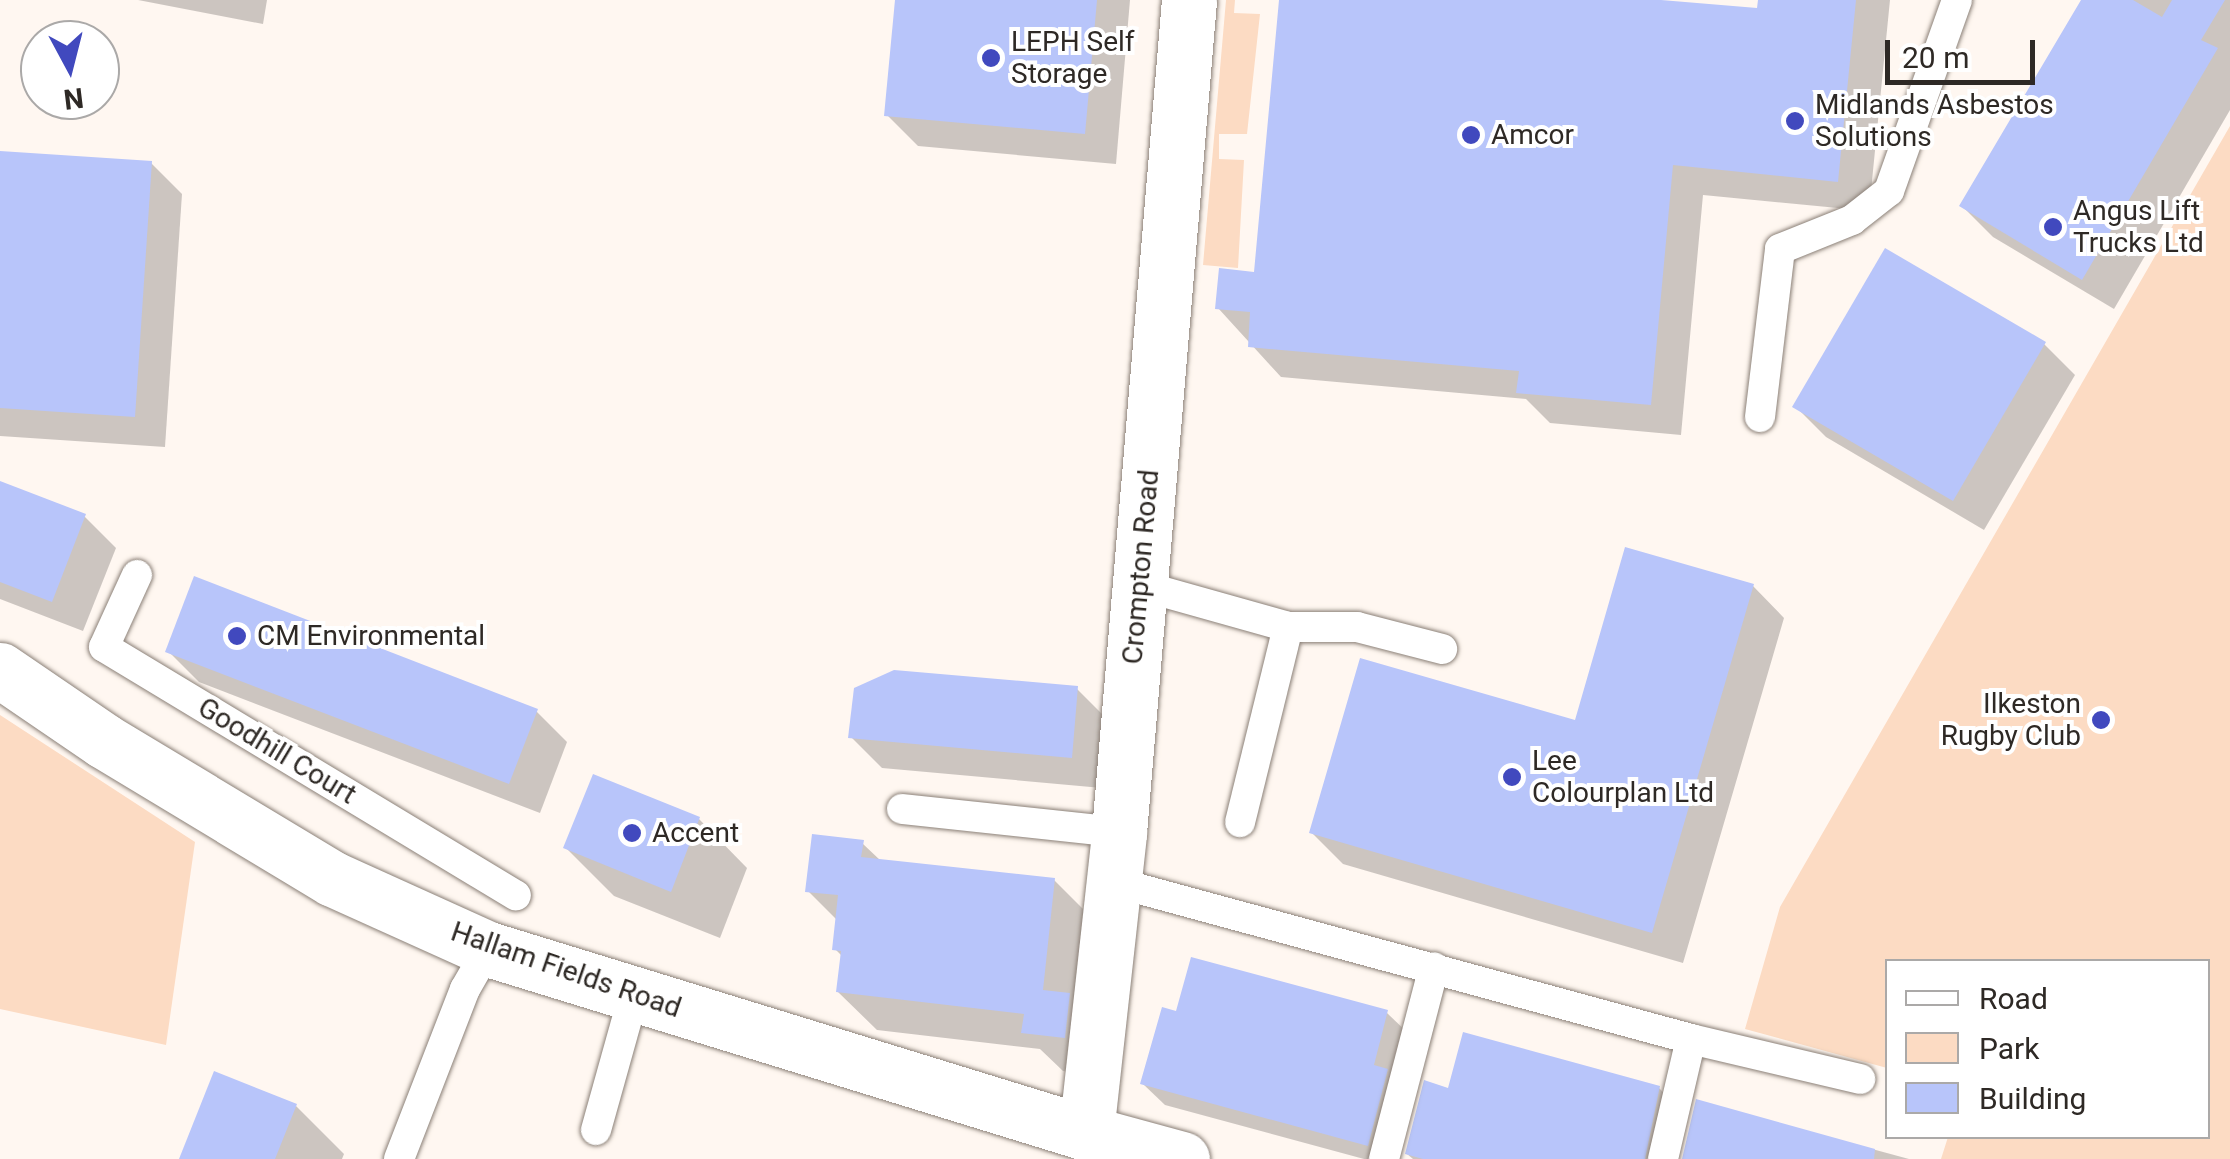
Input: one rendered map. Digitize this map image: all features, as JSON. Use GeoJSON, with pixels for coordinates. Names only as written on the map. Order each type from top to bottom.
{"type":"FeatureCollection","features":[{"type":"Feature","properties":{"kind":"street","name":"Crompton Road"},"geometry":{"type":"LineString","coordinates":[[1105,1144],[1116,857],[1189,0]]}},
{"type":"Feature","properties":{"kind":"street","name":"Hallam Fields Road"},"geometry":{"type":"LineString","coordinates":[[0,670],[104,741],[333,879],[488,949],[1105,1144],[1182,1159]]}},
{"type":"Feature","properties":{"kind":"lane"},"geometry":{"type":"LineString","coordinates":[[1760,418],[1780,249],[1852,220],[1890,191],[1957,0]]}},
{"type":"Feature","properties":{"kind":"lane","name":"Goodhill Court"},"geometry":{"type":"LineString","coordinates":[[137,575],[104,648],[516,896]]}},
{"type":"Feature","properties":{"kind":"lane"},"geometry":{"type":"LineString","coordinates":[[1139,586],[1288,627],[1356,627],[1442,649]]}},
{"type":"Feature","properties":{"kind":"lane"},"geometry":{"type":"LineString","coordinates":[[1240,822],[1288,627]]}},
{"type":"Feature","properties":{"kind":"lane"},"geometry":{"type":"LineString","coordinates":[[902,809],[1116,857],[1434,968],[1860,1079]]}},
{"type":"Feature","properties":{"kind":"lane"},"geometry":{"type":"LineString","coordinates":[[399,1159],[465,989],[488,949]]}},
{"type":"Feature","properties":{"kind":"lane"},"geometry":{"type":"LineString","coordinates":[[1384,1159],[1434,968]]}},
{"type":"Feature","properties":{"kind":"lane"},"geometry":{"type":"LineString","coordinates":[[596,1130],[634,994]]}},
{"type":"Feature","properties":{"kind":"lane"},"geometry":{"type":"LineString","coordinates":[[1663,1159],[1691,1038]]}},
{"type":"Feature","properties":{"kind":"green space"},"geometry":{"type":"Polygon","coordinates":[[[1226,0],[1235,0],[1234,13],[1260,14],[1247,134],[1219,134],[1219,159],[1244,160],[1238,268],[1203,265],[1226,0]]]}},
{"type":"Feature","properties":{"kind":"green space"},"geometry":{"type":"Polygon","coordinates":[[[2230,126],[2230,1159],[1941,1159],[1947,1139],[2210,1139],[2210,959],[1885,959],[1885,1067],[1745,1029],[1780,907],[2230,126]]]}},
{"type":"Feature","properties":{"kind":"green space"},"geometry":{"type":"Polygon","coordinates":[[[0,715],[195,842],[166,1045],[0,1009],[0,715]]]}},
{"type":"Feature","properties":{"kind":"building","name":"LEPH Self Storage"},"geometry":{"type":"Polygon","coordinates":[[[895,0],[1097,0],[1085,134],[884,116],[895,0]]]}},
{"type":"Feature","properties":{"kind":"building","name":"Amcor"},"geometry":{"type":"Polygon","coordinates":[[[1279,0],[1661,0],[1757,8],[1758,0],[1856,0],[1838,182],[1673,165],[1651,405],[1516,393],[1519,371],[1248,347],[1250,312],[1215,309],[1219,268],[1254,272],[1279,0]]]}},
{"type":"Feature","properties":{"kind":"building"},"geometry":{"type":"Polygon","coordinates":[[[2081,0],[2133,0],[2162,17],[2172,0],[2225,0],[2201,40],[2218,48],[2082,280],[1959,206],[2081,0]]]}},
{"type":"Feature","properties":{"kind":"building"},"geometry":{"type":"Polygon","coordinates":[[[0,151],[152,161],[135,417],[0,408],[0,151]]]}},
{"type":"Feature","properties":{"kind":"building"},"geometry":{"type":"Polygon","coordinates":[[[1885,248],[2046,342],[1953,501],[1792,407],[1885,248]]]}},
{"type":"Feature","properties":{"kind":"building"},"geometry":{"type":"Polygon","coordinates":[[[0,481],[86,514],[52,602],[0,582],[0,481]]]}},
{"type":"Feature","properties":{"kind":"building","name":"Lee Colourplan Ltd"},"geometry":{"type":"Polygon","coordinates":[[[1625,547],[1754,584],[1652,933],[1309,833],[1360,658],[1575,720],[1625,547]]]}},
{"type":"Feature","properties":{"kind":"building"},"geometry":{"type":"Polygon","coordinates":[[[194,576],[538,709],[509,784],[165,652],[194,576]]]}},
{"type":"Feature","properties":{"kind":"building"},"geometry":{"type":"Polygon","coordinates":[[[894,670],[1078,686],[1072,758],[848,738],[854,688],[894,670]]]}},
{"type":"Feature","properties":{"kind":"building","name":"Accent"},"geometry":{"type":"Polygon","coordinates":[[[593,774],[700,817],[671,892],[563,848],[593,774]]]}},
{"type":"Feature","properties":{"kind":"building"},"geometry":{"type":"Polygon","coordinates":[[[812,834],[864,840],[861,857],[1055,878],[1043,990],[1070,993],[1065,1038],[1021,1033],[1024,1014],[836,992],[841,951],[832,950],[838,895],[805,892],[812,834]]]}},
{"type":"Feature","properties":{"kind":"building"},"geometry":{"type":"Polygon","coordinates":[[[1191,957],[1388,1010],[1374,1065],[1388,1069],[1368,1146],[1140,1084],[1162,1007],[1176,1011],[1191,957]]]}},
{"type":"Feature","properties":{"kind":"building"},"geometry":{"type":"Polygon","coordinates":[[[1463,1032],[1660,1086],[1645,1159],[1423,1159],[1405,1154],[1424,1080],[1448,1088],[1463,1032]]]}},
{"type":"Feature","properties":{"kind":"building"},"geometry":{"type":"Polygon","coordinates":[[[214,1071],[297,1104],[275,1159],[179,1159],[214,1071]]]}},
{"type":"Feature","properties":{"kind":"building"},"geometry":{"type":"Polygon","coordinates":[[[1696,1099],[1875,1149],[1874,1159],[1682,1159],[1696,1099]]]}},
{"type":"Feature","properties":{"kind":"place","name":"LEPH Self Storage"},"geometry":{"type":"Point","coordinates":[991,58]}},
{"type":"Feature","properties":{"kind":"place","name":"Midlands Asbestos Solutions"},"geometry":{"type":"Point","coordinates":[1795,121]}},
{"type":"Feature","properties":{"kind":"place","name":"Amcor"},"geometry":{"type":"Point","coordinates":[1471,135]}},
{"type":"Feature","properties":{"kind":"place","name":"Angus Lift Trucks Ltd"},"geometry":{"type":"Point","coordinates":[2053,227]}},
{"type":"Feature","properties":{"kind":"place","name":"CM Environmental"},"geometry":{"type":"Point","coordinates":[237,636]}},
{"type":"Feature","properties":{"kind":"place","name":"Ilkeston Rugby Club"},"geometry":{"type":"Point","coordinates":[2101,720]}},
{"type":"Feature","properties":{"kind":"place","name":"Lee Colourplan Ltd"},"geometry":{"type":"Point","coordinates":[1512,777]}},
{"type":"Feature","properties":{"kind":"place","name":"Accent"},"geometry":{"type":"Point","coordinates":[632,833]}}]}
